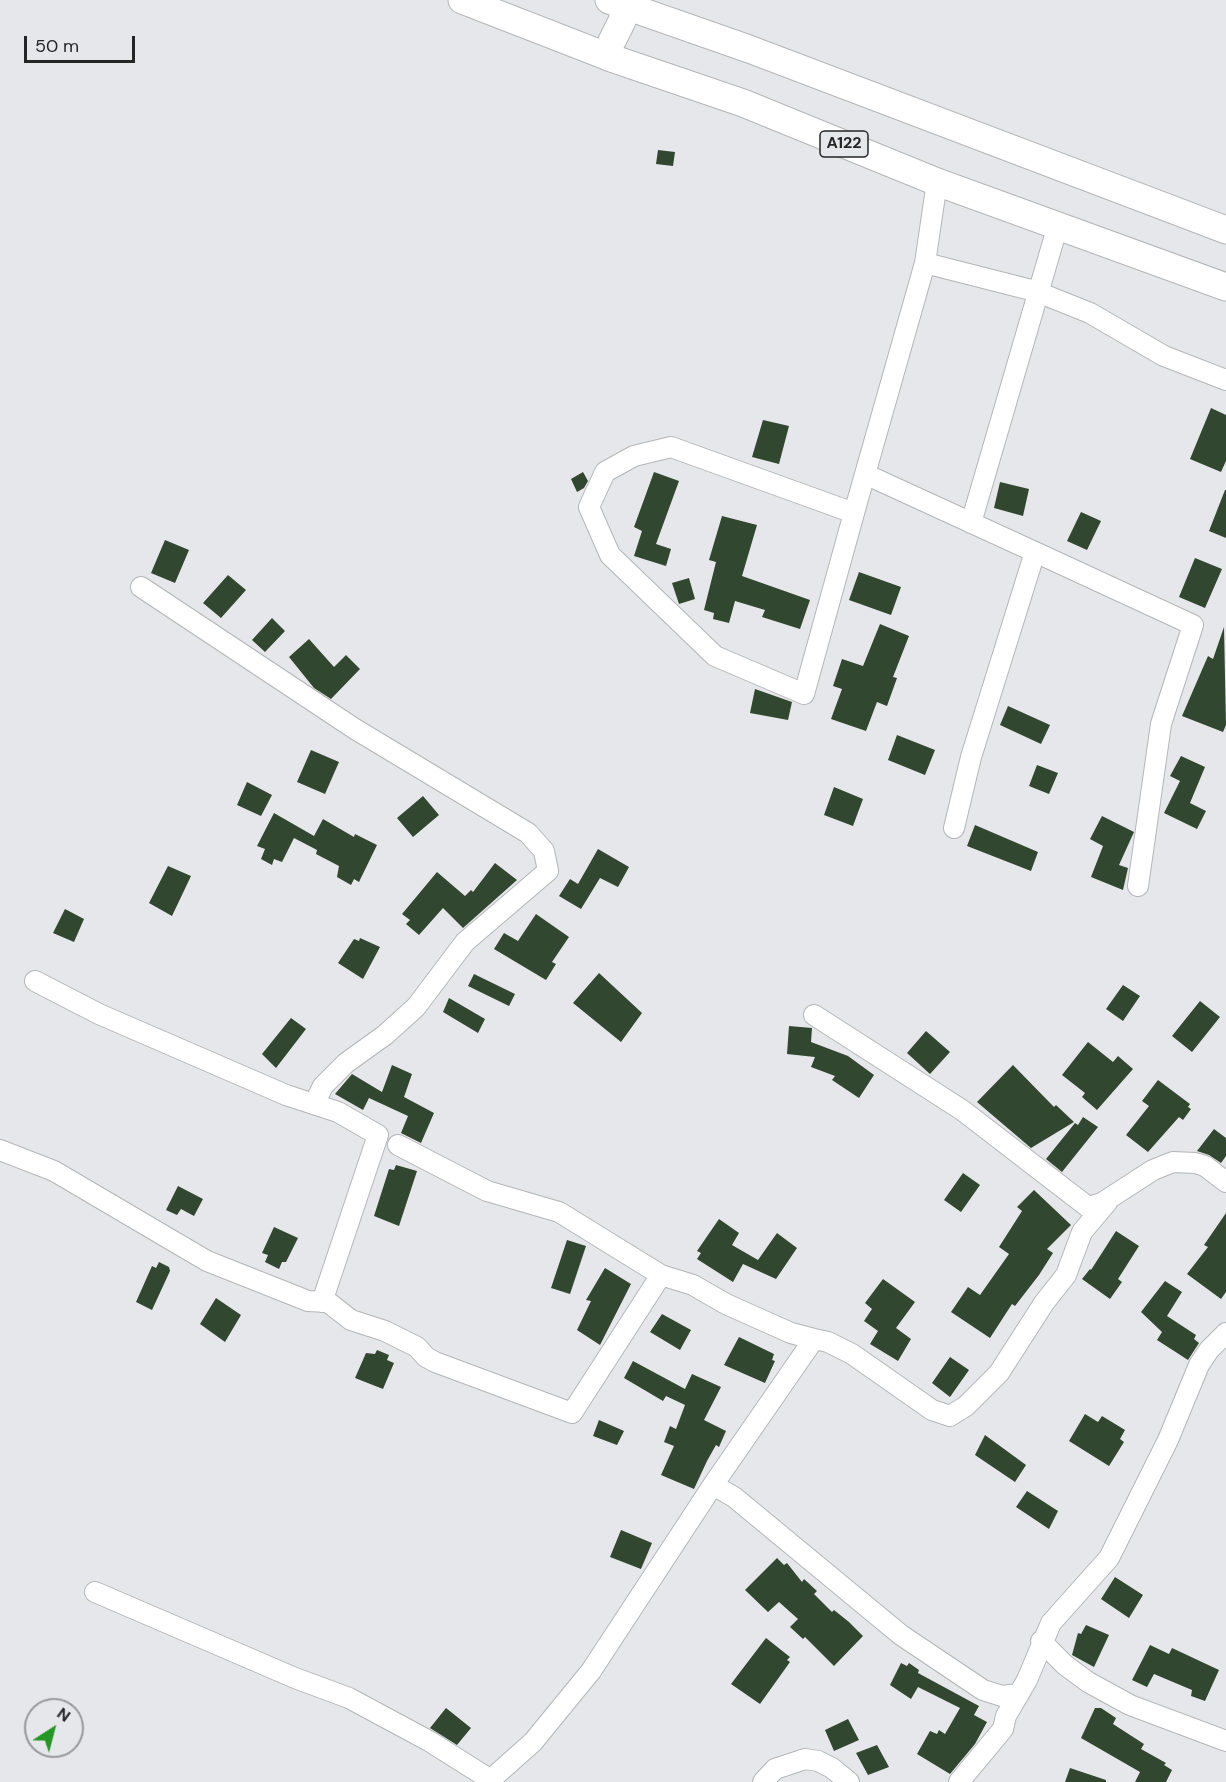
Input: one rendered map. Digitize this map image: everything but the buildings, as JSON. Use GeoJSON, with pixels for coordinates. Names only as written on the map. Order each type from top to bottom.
{"type":"FeatureCollection","features":[{"type":"Feature","properties":{"kind":"highway","name":"A122"},"geometry":{"type":"LineString","coordinates":[[462,0],[614,59],[743,103],[937,182],[1226,288]]}},
{"type":"Feature","properties":{"kind":"highway"},"geometry":{"type":"LineString","coordinates":[[614,59],[608,57],[609,47],[622,21],[617,3]]}},
{"type":"Feature","properties":{"kind":"highway"},"geometry":{"type":"LineString","coordinates":[[617,3],[760,53],[1226,230]]}},
{"type":"Feature","properties":{"kind":"street"},"geometry":{"type":"LineString","coordinates":[[854,513],[671,447],[634,456],[605,472],[589,507],[610,555],[715,656],[804,694],[925,264],[937,182]]}},
{"type":"Feature","properties":{"kind":"street"},"geometry":{"type":"LineString","coordinates":[[971,523],[1058,225]]}},
{"type":"Feature","properties":{"kind":"street"},"geometry":{"type":"LineString","coordinates":[[925,264],[1037,292],[1090,313],[1164,356],[1226,381]]}},
{"type":"Feature","properties":{"kind":"street"},"geometry":{"type":"LineString","coordinates":[[865,474],[1193,625],[1161,724],[1138,886]]}},
{"type":"Feature","properties":{"kind":"street"},"geometry":{"type":"LineString","coordinates":[[954,828],[971,757],[1035,552]]}},
{"type":"Feature","properties":{"kind":"street"},"geometry":{"type":"LineString","coordinates":[[141,587],[355,729],[528,833],[544,851],[548,872],[465,942],[416,1007],[385,1035],[346,1063],[323,1086],[314,1104]]}},
{"type":"Feature","properties":{"kind":"street"},"geometry":{"type":"LineString","coordinates":[[35,981],[99,1014],[209,1063],[338,1112],[378,1135],[322,1302]]}},
{"type":"Feature","properties":{"kind":"street"},"geometry":{"type":"LineString","coordinates":[[814,1015],[962,1110],[1082,1204],[1094,1207],[1153,1170],[1185,1161],[1205,1166],[1226,1182]]}},
{"type":"Feature","properties":{"kind":"street"},"geometry":{"type":"LineString","coordinates":[[398,1145],[487,1191],[559,1212],[661,1275],[693,1285],[726,1304],[791,1333],[828,1342],[852,1354],[932,1410],[950,1416],[966,1406],[999,1373],[1066,1275],[1082,1232],[1111,1197]]}},
{"type":"Feature","properties":{"kind":"street"},"geometry":{"type":"LineString","coordinates":[[0,1150],[54,1171],[207,1261],[308,1301],[328,1302],[351,1320],[385,1331],[417,1347],[426,1357],[435,1362],[572,1413],[661,1275]]}},
{"type":"Feature","properties":{"kind":"street"},"geometry":{"type":"LineString","coordinates":[[959,1782],[994,1741],[1027,1680],[1041,1641],[1060,1610],[1109,1558],[1168,1440],[1199,1365],[1226,1333]]}},
{"type":"Feature","properties":{"kind":"street"},"geometry":{"type":"LineString","coordinates":[[95,1592],[295,1678],[350,1698],[429,1741],[489,1781],[533,1742],[591,1671],[713,1485],[814,1339]]}},
{"type":"Feature","properties":{"kind":"street"},"geometry":{"type":"LineString","coordinates":[[713,1485],[741,1503],[901,1635],[983,1690],[1002,1696],[1018,1694]]}},
{"type":"Feature","properties":{"kind":"street"},"geometry":{"type":"LineString","coordinates":[[1041,1641],[1065,1665],[1088,1682],[1130,1705],[1226,1742]]}},
{"type":"Feature","properties":{"kind":"street"},"geometry":{"type":"LineString","coordinates":[[763,1782],[775,1769],[805,1759],[818,1761],[832,1768],[849,1782]]}}]}
